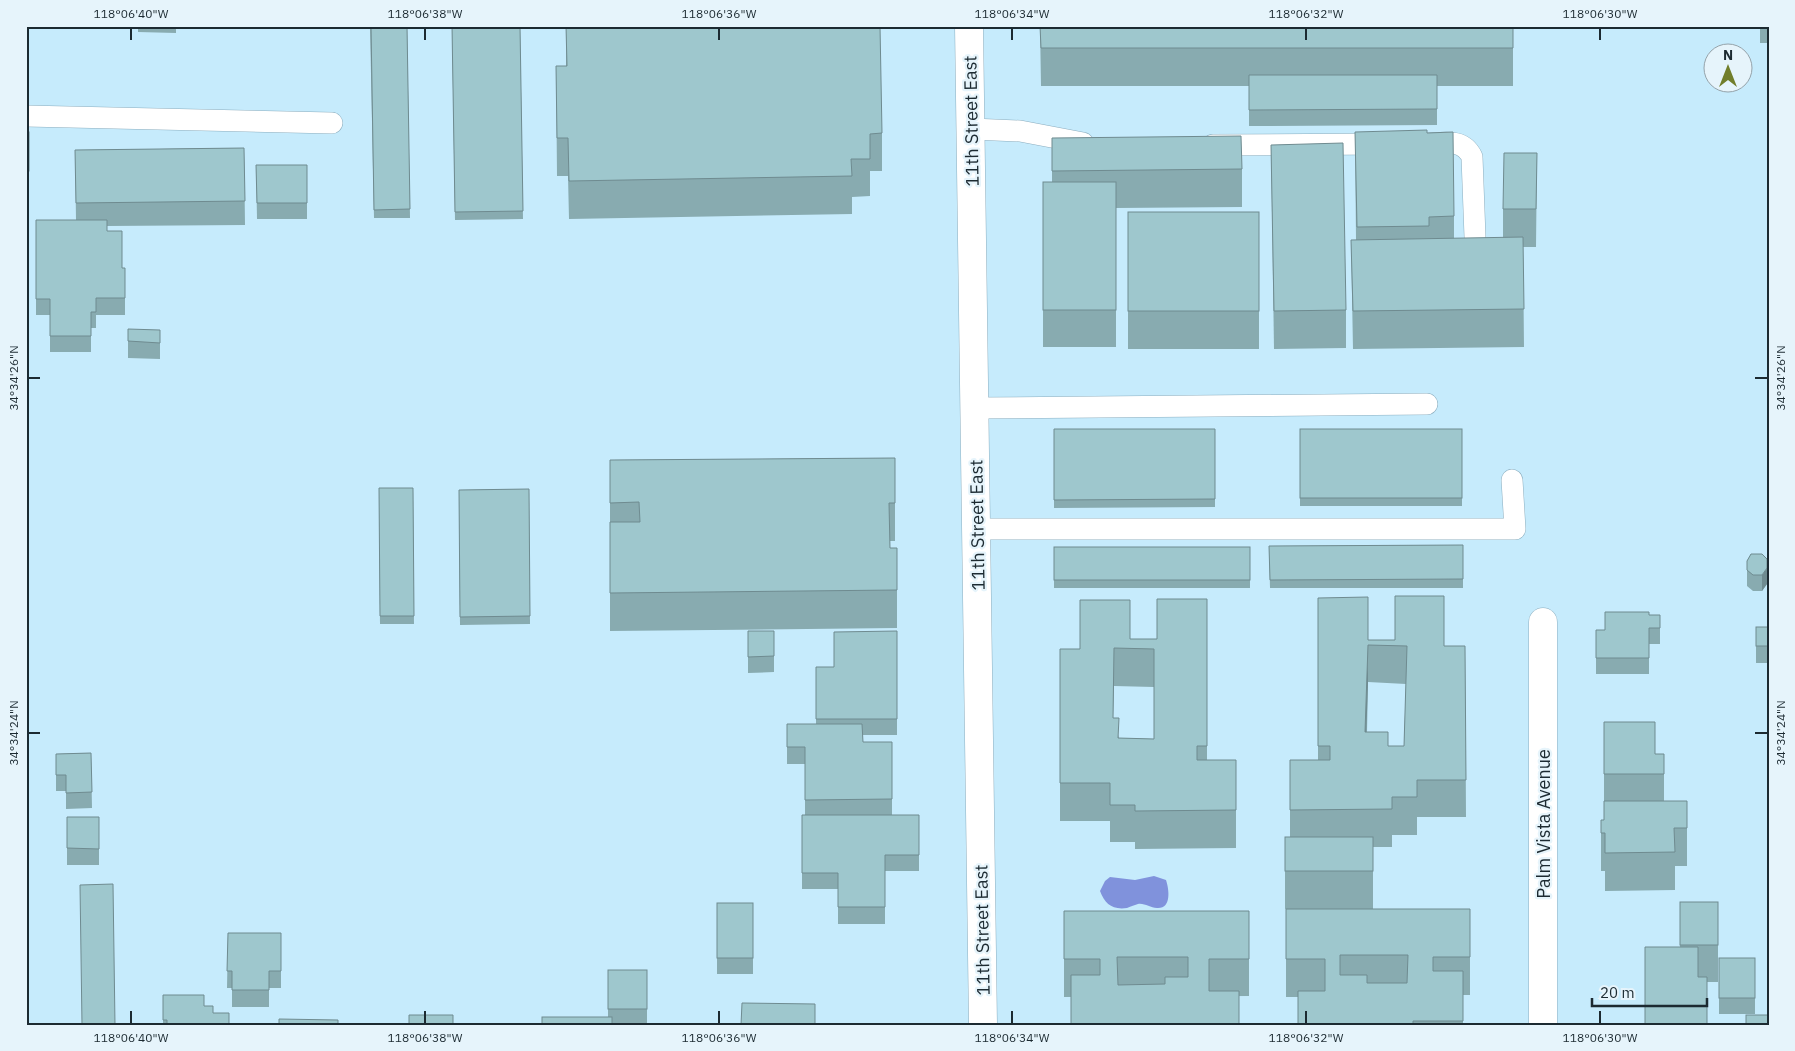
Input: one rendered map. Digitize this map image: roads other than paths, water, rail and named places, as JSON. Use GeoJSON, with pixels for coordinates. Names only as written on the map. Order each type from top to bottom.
{"type":"FeatureCollection","features":[{"type":"Feature","properties":{"kind":"street","name":"11th Street East"},"geometry":{"type":"LineString","coordinates":[[969,26],[976,408],[983,1025]]}},
{"type":"Feature","properties":{"kind":"street","name":"Palm Vista Avenue"},"geometry":{"type":"LineString","coordinates":[[1543,622],[1544,1025]]}},
{"type":"Feature","properties":{"kind":"lane"},"geometry":{"type":"LineString","coordinates":[[26,116],[332,123]]}},
{"type":"Feature","properties":{"kind":"lane"},"geometry":{"type":"LineString","coordinates":[[972,129],[1020,131],[1093,145],[1103,145]]}},
{"type":"Feature","properties":{"kind":"lane"},"geometry":{"type":"LineString","coordinates":[[1191,145],[1457,143],[1468,149],[1472,157],[1475,237]]}},
{"type":"Feature","properties":{"kind":"lane"},"geometry":{"type":"LineString","coordinates":[[976,408],[1427,404]]}},
{"type":"Feature","properties":{"kind":"lane"},"geometry":{"type":"LineString","coordinates":[[977,529],[1515,529],[1512,480]]}},
{"type":"Feature","properties":{"kind":"water"},"geometry":{"type":"Polygon","coordinates":[[[1154,876],[1166,880],[1168,898],[1162,907],[1154,908],[1137,904],[1127,908],[1113,907],[1107,903],[1100,891],[1105,881],[1110,877],[1135,880],[1154,876]]]}}]}
